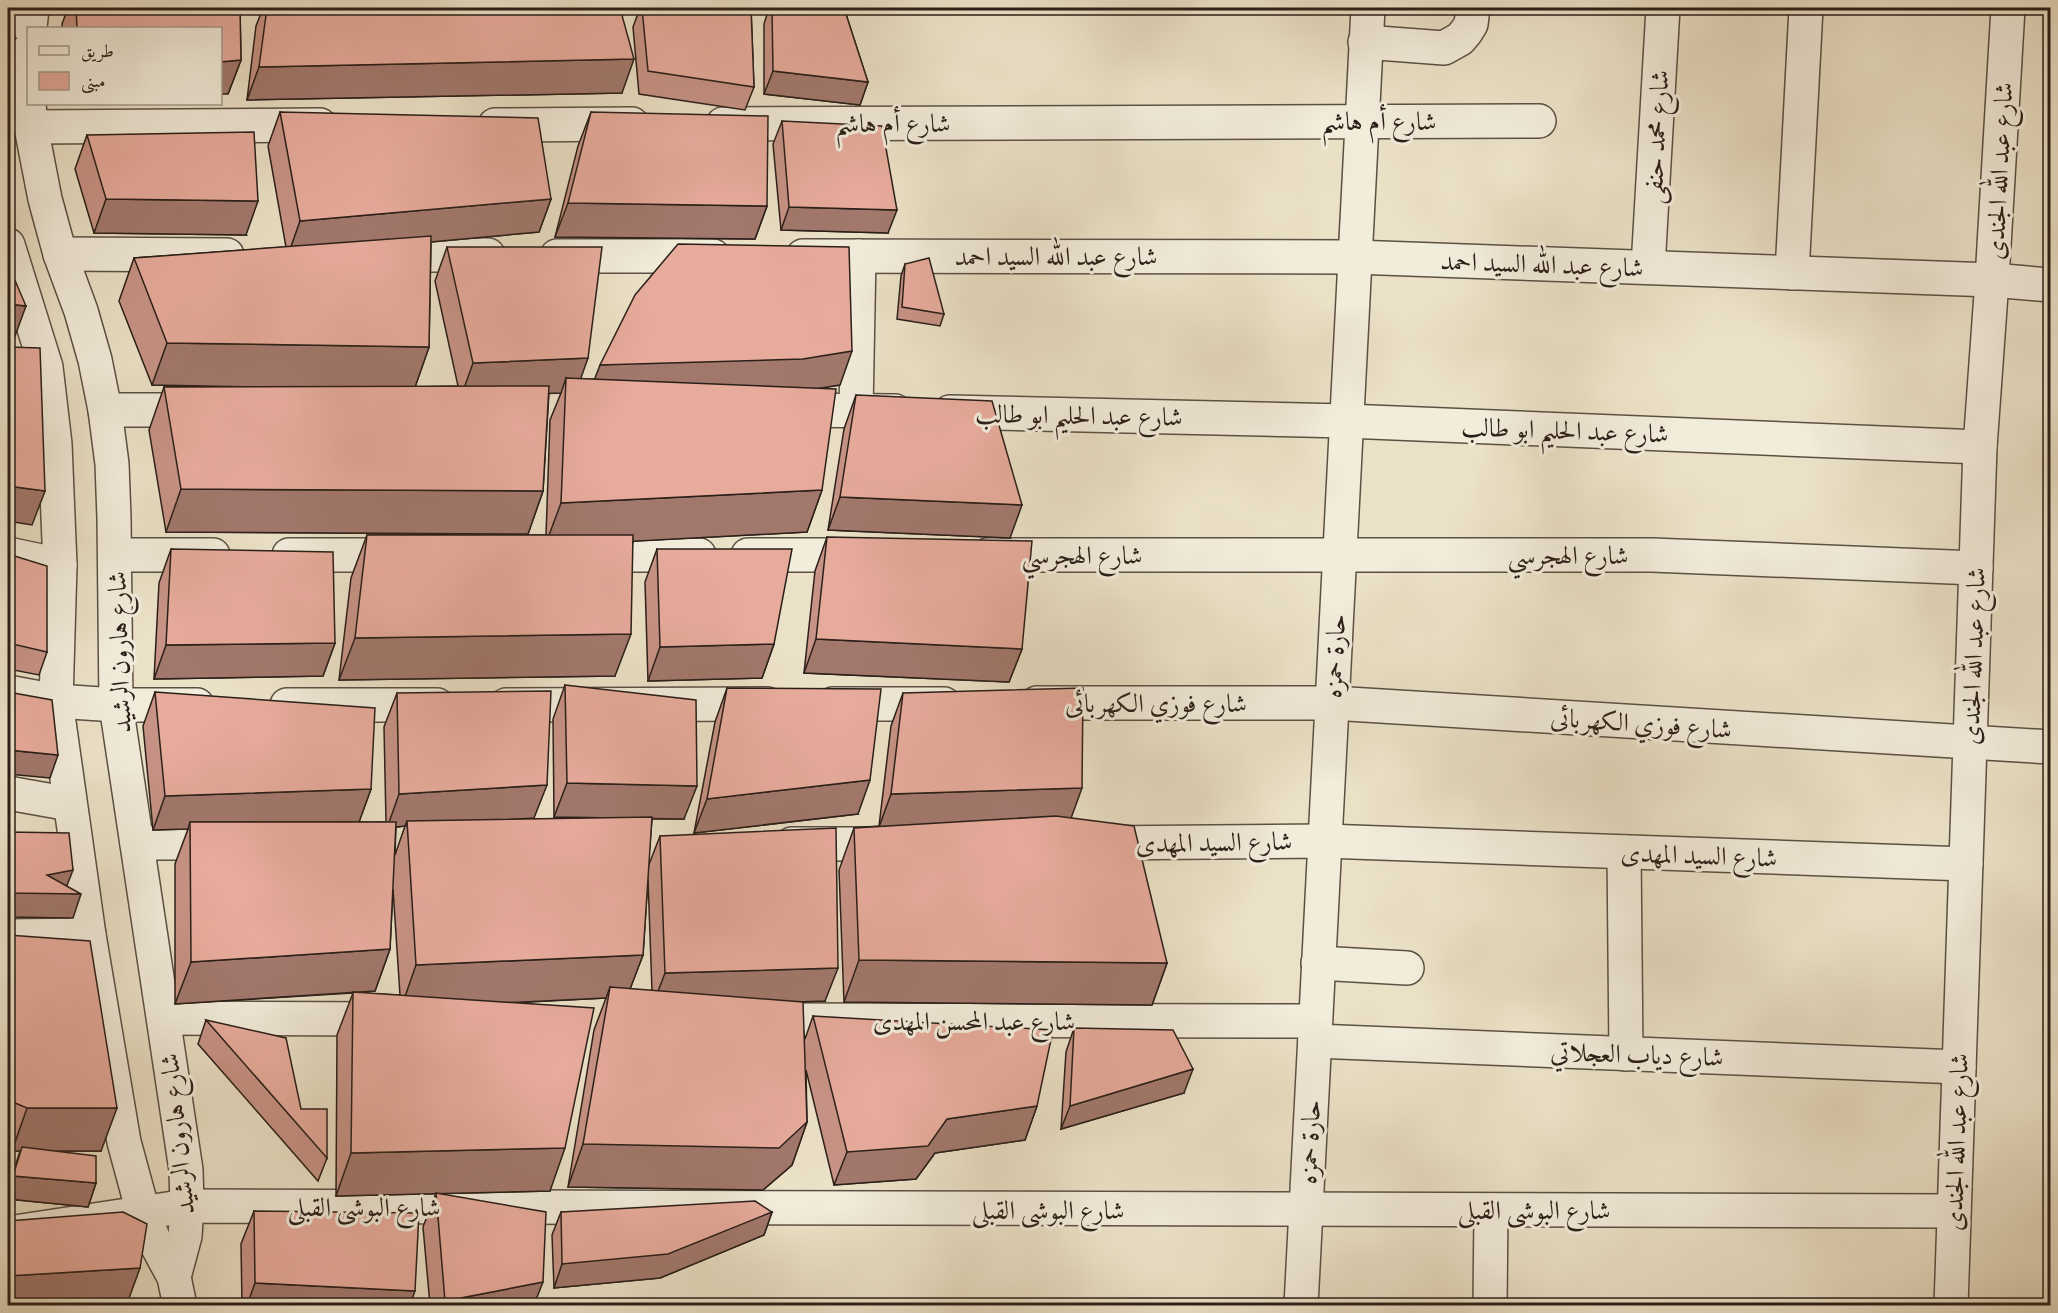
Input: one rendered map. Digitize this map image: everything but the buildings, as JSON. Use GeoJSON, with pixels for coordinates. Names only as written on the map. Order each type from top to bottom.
{"type":"FeatureCollection","features":[{"type":"Feature","properties":{"kind":"street"},"geometry":{"type":"LineString","coordinates":[[30,27],[32,8]]}},
{"type":"Feature","properties":{"kind":"street","name":"حارة حمزه"},"geometry":{"type":"LineString","coordinates":[[1301,1305],[1368,8]]}},
{"type":"Feature","properties":{"kind":"street"},"geometry":{"type":"LineString","coordinates":[[1365,42],[1444,48],[1460,39],[1466,32],[1471,24],[1473,8]]}},
{"type":"Feature","properties":{"kind":"street","name":"شارع محمد حنفى"},"geometry":{"type":"LineString","coordinates":[[1648,267],[1663,8]]}},
{"type":"Feature","properties":{"kind":"street"},"geometry":{"type":"LineString","coordinates":[[1792,273],[1806,8]]}},
{"type":"Feature","properties":{"kind":"street","name":"شارع عبد الله الجندى"},"geometry":{"type":"LineString","coordinates":[[1951,1305],[1980,447],[2008,8]]}},
{"type":"Feature","properties":{"kind":"street"},"geometry":{"type":"LineString","coordinates":[[30,115],[354,125]]}},
{"type":"Feature","properties":{"kind":"street","name":"شارع هارون الرشيد"},"geometry":{"type":"LineString","coordinates":[[30,115],[45,199],[60,254],[81,310],[95,360],[105,410],[112,464],[116,555],[116,705],[186,1170],[188,1206],[186,1236],[177,1291]]}},
{"type":"Feature","properties":{"kind":"street","name":"شارع أم هاشم"},"geometry":{"type":"LineString","coordinates":[[462,125],[1539,121]]}},
{"type":"Feature","properties":{"kind":"street","name":"شارع هارون الرشيد"},"geometry":{"type":"LineString","coordinates":[[8,245],[32,364],[55,444],[60,565],[56,701],[89,935],[124,1142],[143,1212],[177,1291]]}},
{"type":"Feature","properties":{"kind":"street"},"geometry":{"type":"LineString","coordinates":[[60,254],[252,255]]}},
{"type":"Feature","properties":{"kind":"street"},"geometry":{"type":"LineString","coordinates":[[359,255],[740,256]]}},
{"type":"Feature","properties":{"kind":"street","name":"شارع عبد الله السيد احمد"},"geometry":{"type":"LineString","coordinates":[[775,256],[1354,257],[1992,280],[2050,285]]}},
{"type":"Feature","properties":{"kind":"street"},"geometry":{"type":"LineString","coordinates":[[856,410],[859,256]]}},
{"type":"Feature","properties":{"kind":"street"},"geometry":{"type":"LineString","coordinates":[[105,410],[224,410]]}},
{"type":"Feature","properties":{"kind":"street","name":"شارع عبد الحليم ابو طالب"},"geometry":{"type":"LineString","coordinates":[[760,410],[856,410],[1346,421],[1980,447]]}},
{"type":"Feature","properties":{"kind":"street"},"geometry":{"type":"LineString","coordinates":[[8,554],[60,565]]}},
{"type":"Feature","properties":{"kind":"street"},"geometry":{"type":"LineString","coordinates":[[116,555],[435,555]]}},
{"type":"Feature","properties":{"kind":"street"},"geometry":{"type":"LineString","coordinates":[[565,555],[898,555]]}},
{"type":"Feature","properties":{"kind":"street","name":"شارع الهجرسي"},"geometry":{"type":"LineString","coordinates":[[958,555],[1652,555],[1976,568]]}},
{"type":"Feature","properties":{"kind":"street"},"geometry":{"type":"LineString","coordinates":[[8,692],[56,701],[116,705],[223,705]]}},
{"type":"Feature","properties":{"kind":"street","name":"شارع فوزي الكهربائى"},"geometry":{"type":"LineString","coordinates":[[1010,704],[1332,703],[1970,744],[2050,747]]}},
{"type":"Feature","properties":{"kind":"street"},"geometry":{"type":"LineString","coordinates":[[259,705],[974,704]]}},
{"type":"Feature","properties":{"kind":"street"},"geometry":{"type":"LineString","coordinates":[[8,793],[70,804]]}},
{"type":"Feature","properties":{"kind":"street","name":"شارع السيد المهدى"},"geometry":{"type":"LineString","coordinates":[[1062,844],[1325,841],[1966,864]]}},
{"type":"Feature","properties":{"kind":"street"},"geometry":{"type":"LineString","coordinates":[[137,843],[256,843]]}},
{"type":"Feature","properties":{"kind":"street"},"geometry":{"type":"LineString","coordinates":[[765,844],[920,844]]}},
{"type":"Feature","properties":{"kind":"street"},"geometry":{"type":"LineString","coordinates":[[1624,852],[1626,1053]]}},
{"type":"Feature","properties":{"kind":"street"},"geometry":{"type":"LineString","coordinates":[[8,936],[89,935]]}},
{"type":"Feature","properties":{"kind":"street"},"geometry":{"type":"LineString","coordinates":[[1318,963],[1407,968]]}},
{"type":"Feature","properties":{"kind":"street"},"geometry":{"type":"LineString","coordinates":[[164,1018],[415,1019]]}},
{"type":"Feature","properties":{"kind":"street","name":"شارع عبد المحسن المهدى"},"geometry":{"type":"LineString","coordinates":[[725,1020],[1315,1031]]}},
{"type":"Feature","properties":{"kind":"street","name":"شارع دياب العجلاتي"},"geometry":{"type":"LineString","coordinates":[[1315,1031],[1626,1053],[1959,1067]]}},
{"type":"Feature","properties":{"kind":"street","name":"شارع البوشى القبلى"},"geometry":{"type":"LineString","coordinates":[[8,1233],[188,1206],[1954,1211]]}},
{"type":"Feature","properties":{"kind":"street"},"geometry":{"type":"LineString","coordinates":[[1490,1305],[1491,1210]]}}]}
